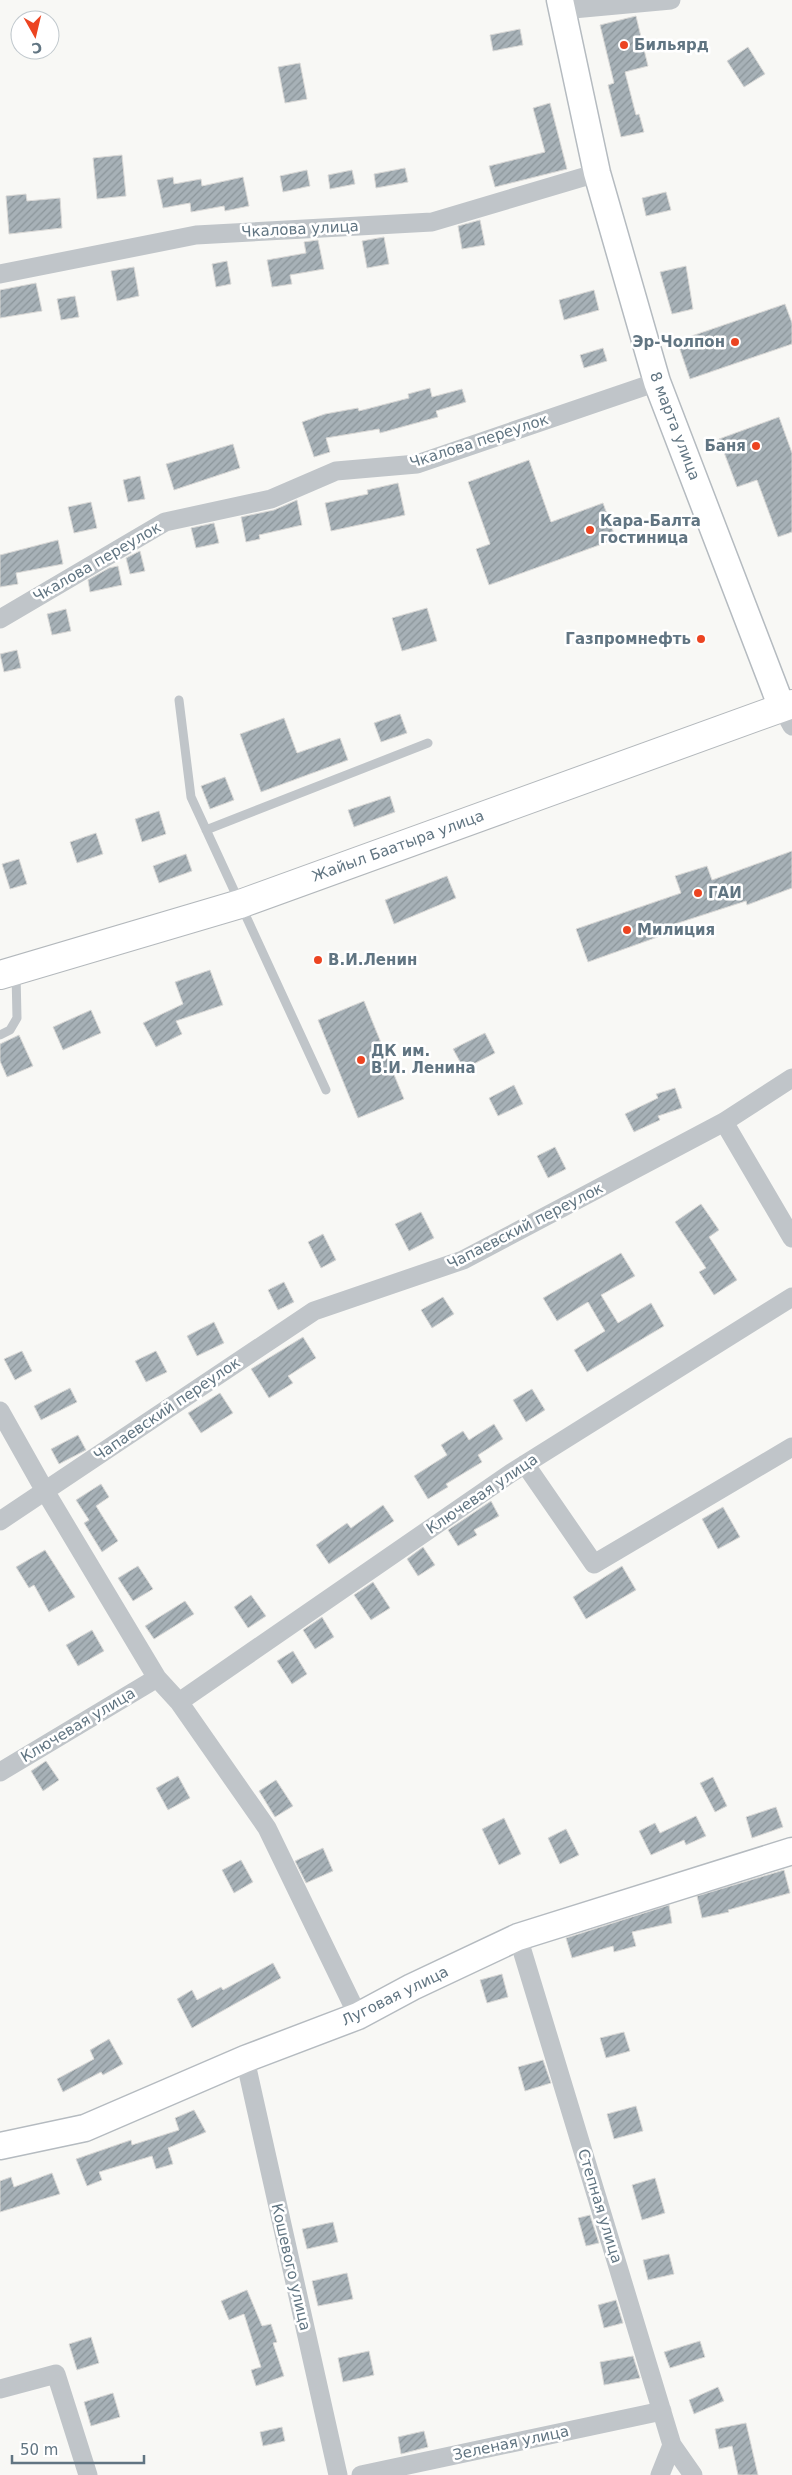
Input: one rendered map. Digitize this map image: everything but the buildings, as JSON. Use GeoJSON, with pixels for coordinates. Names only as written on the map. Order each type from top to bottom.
{"type":"FeatureCollection","features":[{"type":"Feature","properties":{"kind":"highway","name":"Жайыл Баатыра улица"},"geometry":{"type":"LineString","coordinates":[[8,973],[240,904],[789,712]]}},
{"type":"Feature","properties":{"kind":"street"},"geometry":{"type":"LineString","coordinates":[[561,5],[671,0]]}},
{"type":"Feature","properties":{"kind":"street","name":"8 марта улица"},"geometry":{"type":"LineString","coordinates":[[561,5],[597,173],[657,382],[789,712]]}},
{"type":"Feature","properties":{"kind":"street","name":"Чкалова улица"},"geometry":{"type":"LineString","coordinates":[[0,274],[196,235],[432,222],[597,173]]}},
{"type":"Feature","properties":{"kind":"street","name":"Чкалова переулок"},"geometry":{"type":"LineString","coordinates":[[0,619],[166,522],[271,499],[336,471],[416,464],[657,382]]}},
{"type":"Feature","properties":{"kind":"street","name":"Чапаевский переулок"},"geometry":{"type":"LineString","coordinates":[[0,1521],[314,1311],[463,1260],[724,1122],[792,1078]]}},
{"type":"Feature","properties":{"kind":"street"},"geometry":{"type":"LineString","coordinates":[[724,1122],[792,1238]]}},
{"type":"Feature","properties":{"kind":"street","name":"Ключевая улица"},"geometry":{"type":"LineString","coordinates":[[179,1702],[525,1464],[792,1297]]}},
{"type":"Feature","properties":{"kind":"street"},"geometry":{"type":"LineString","coordinates":[[0,1411],[157,1678],[179,1702],[267,1828],[358,2016]]}},
{"type":"Feature","properties":{"kind":"street"},"geometry":{"type":"LineString","coordinates":[[525,1464],[594,1564],[792,1447]]}},
{"type":"Feature","properties":{"kind":"street","name":"Ключевая улица"},"geometry":{"type":"LineString","coordinates":[[0,1772],[157,1678]]}},
{"type":"Feature","properties":{"kind":"street","name":"Луговая улица"},"geometry":{"type":"LineString","coordinates":[[0,2146],[85,2128],[245,2060],[358,2016],[412,1987],[518,1937],[792,1851]]}},
{"type":"Feature","properties":{"kind":"street","name":"Степная улица"},"geometry":{"type":"LineString","coordinates":[[518,1937],[672,2445],[693,2475]]}},
{"type":"Feature","properties":{"kind":"street","name":"Кошевого улица"},"geometry":{"type":"LineString","coordinates":[[245,2060],[338,2475]]}},
{"type":"Feature","properties":{"kind":"street"},"geometry":{"type":"LineString","coordinates":[[0,2389],[56,2374],[88,2475]]}},
{"type":"Feature","properties":{"kind":"street","name":"Зеленая улица"},"geometry":{"type":"LineString","coordinates":[[361,2475],[662,2411]]}},
{"type":"Feature","properties":{"kind":"street"},"geometry":{"type":"LineString","coordinates":[[660,2475],[672,2445]]}},
{"type":"Feature","properties":{"kind":"lane"},"geometry":{"type":"LineString","coordinates":[[179,700],[191,797],[326,1090]]}},
{"type":"Feature","properties":{"kind":"lane"},"geometry":{"type":"LineString","coordinates":[[206,830],[428,743]]}},
{"type":"Feature","properties":{"kind":"lane"},"geometry":{"type":"LineString","coordinates":[[0,1035],[10,1030],[17,1018],[8,973]]}},
{"type":"Feature","properties":{"kind":"place","name":"Бильярд"},"geometry":{"type":"Point","coordinates":[624,45]}},
{"type":"Feature","properties":{"kind":"place","name":"Эр-Чолпон"},"geometry":{"type":"Point","coordinates":[735,342]}},
{"type":"Feature","properties":{"kind":"place","name":"Баня"},"geometry":{"type":"Point","coordinates":[756,446]}},
{"type":"Feature","properties":{"kind":"place","name":"Кара-Балта гостиница"},"geometry":{"type":"Point","coordinates":[590,530]}},
{"type":"Feature","properties":{"kind":"place","name":"Газпромнефть"},"geometry":{"type":"Point","coordinates":[701,639]}},
{"type":"Feature","properties":{"kind":"place","name":"ГАИ"},"geometry":{"type":"Point","coordinates":[698,893]}},
{"type":"Feature","properties":{"kind":"place","name":"Милиция"},"geometry":{"type":"Point","coordinates":[627,930]}},
{"type":"Feature","properties":{"kind":"place","name":"В.И.Ленин"},"geometry":{"type":"Point","coordinates":[318,960]}},
{"type":"Feature","properties":{"kind":"place","name":"ДК им. В.И. Ленина"},"geometry":{"type":"Point","coordinates":[361,1060]}}]}
